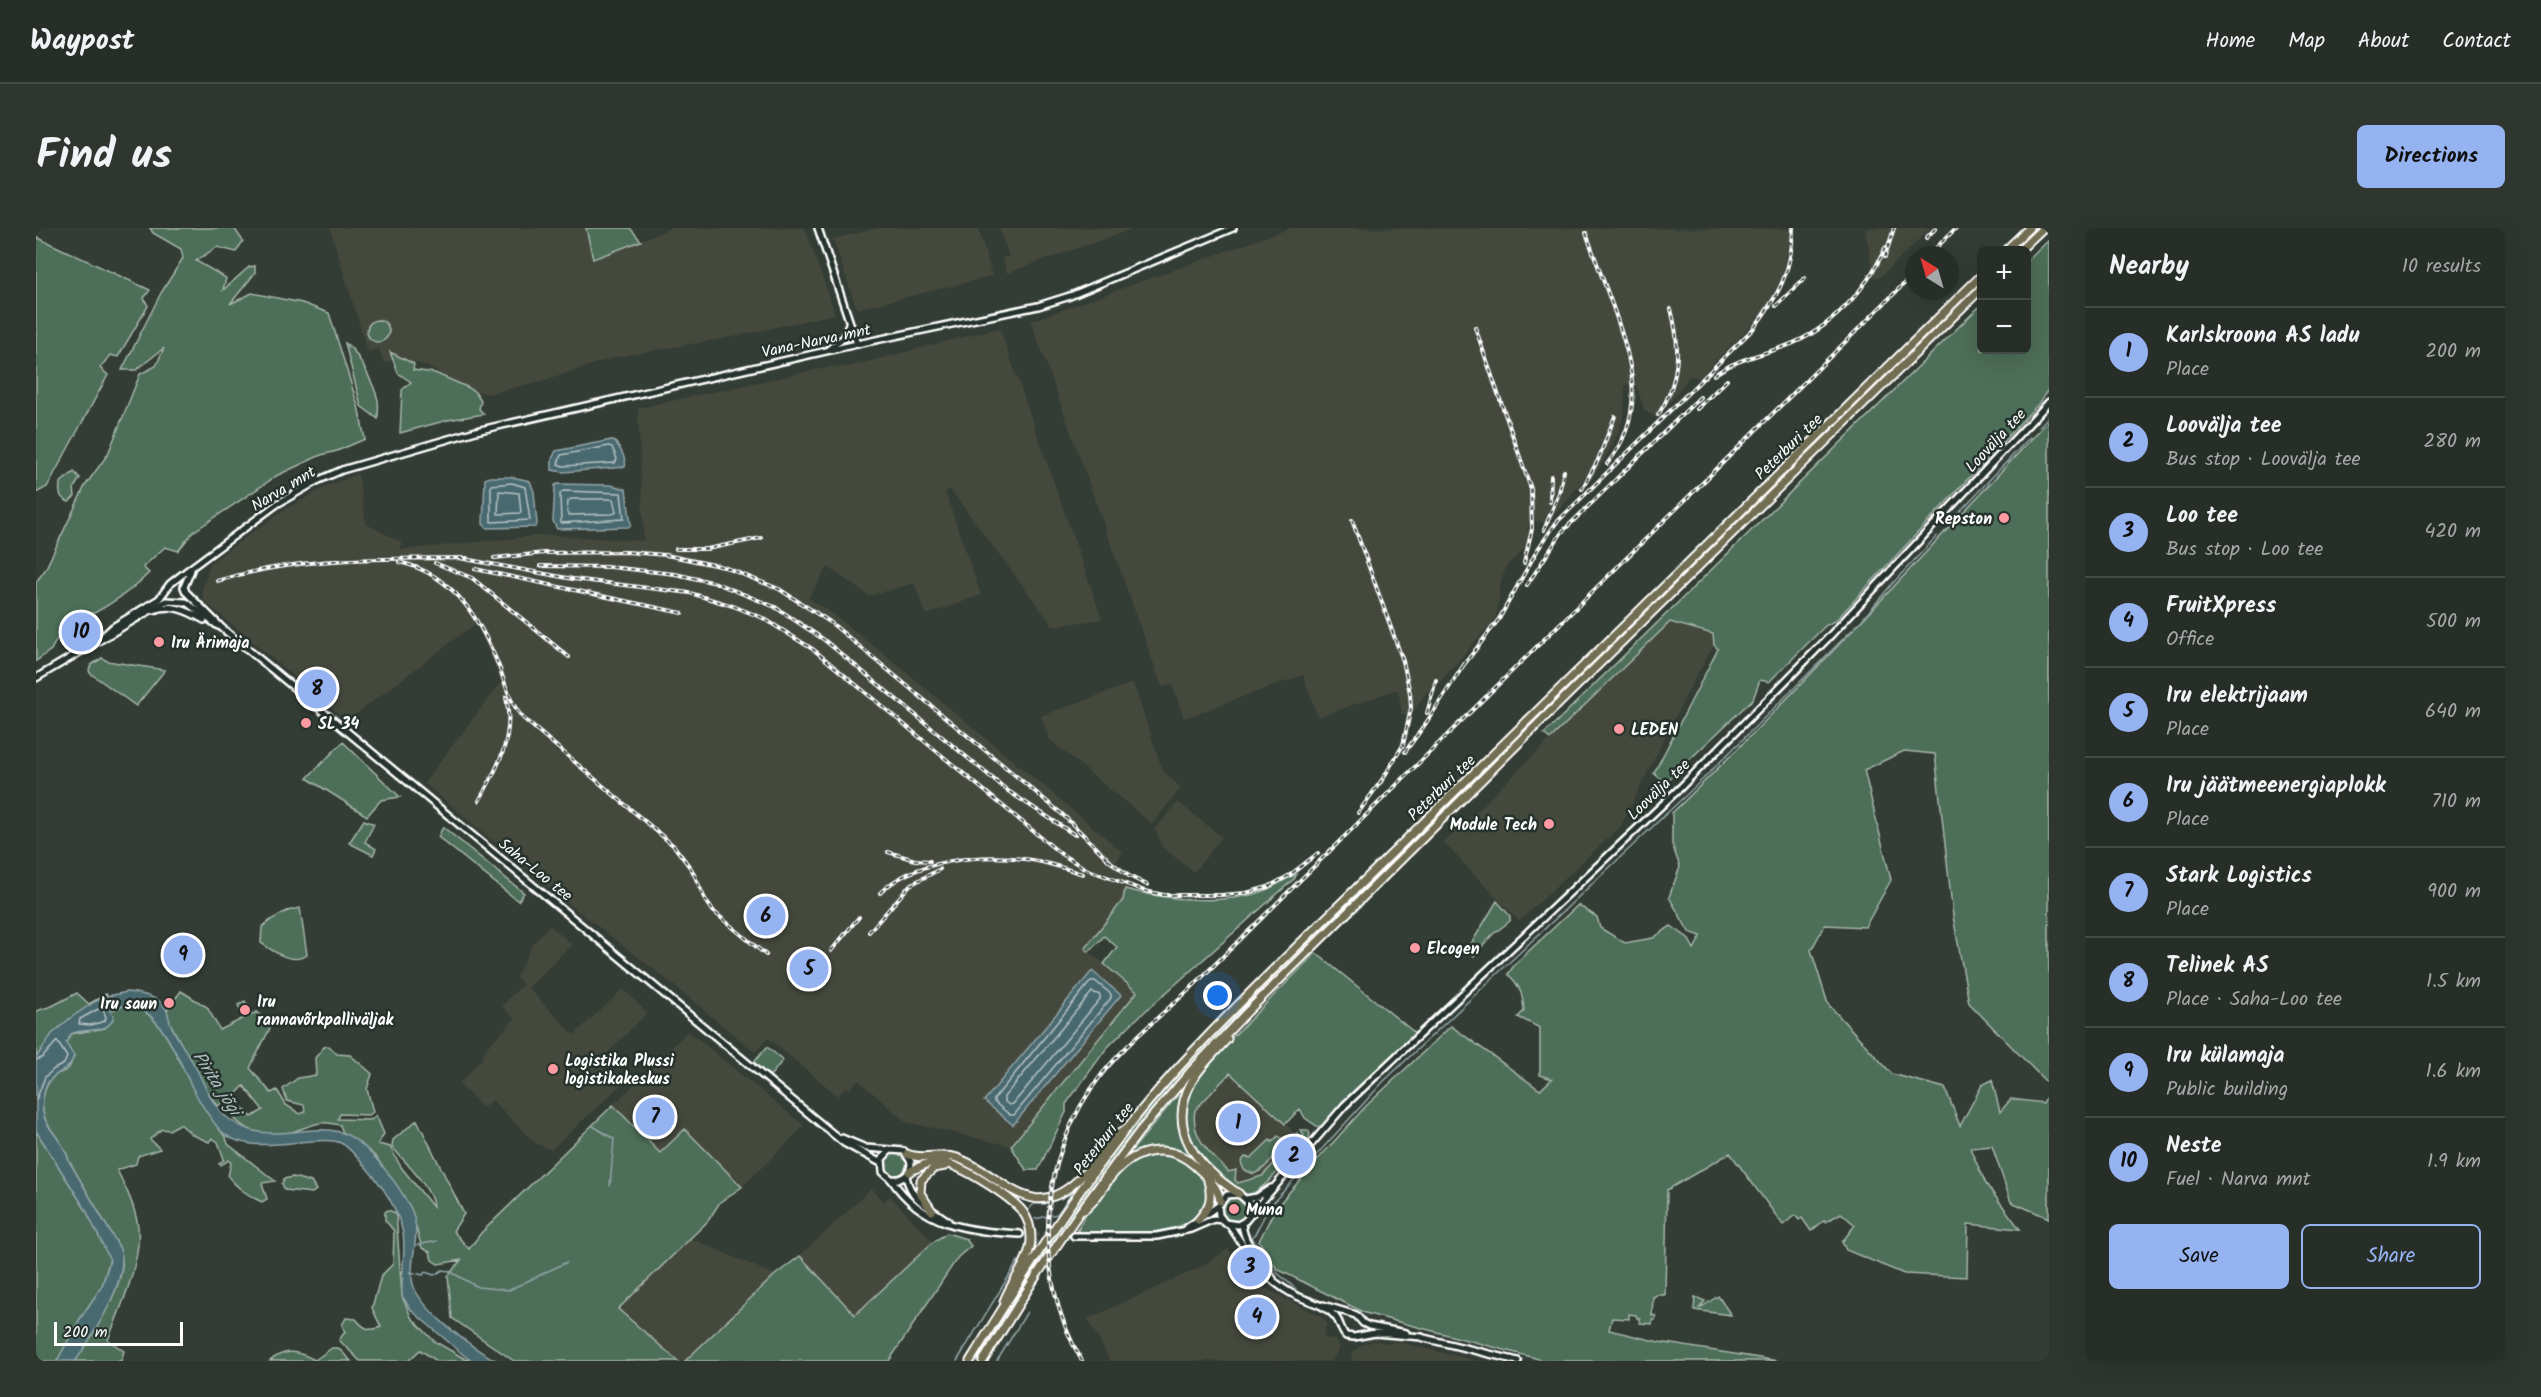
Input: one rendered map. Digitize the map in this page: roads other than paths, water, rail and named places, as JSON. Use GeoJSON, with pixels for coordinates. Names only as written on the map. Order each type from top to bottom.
{"type":"FeatureCollection","features":[{"type":"Feature","properties":{"kind":"highway"},"geometry":{"type":"LineString","coordinates":[[2010,246],[2029,228]]}},
{"type":"Feature","properties":{"kind":"highway"},"geometry":{"type":"LineString","coordinates":[[2024,246],[2043,228]]}},
{"type":"Feature","properties":{"kind":"highway","name":"Peterburi tee"},"geometry":{"type":"LineString","coordinates":[[970,1361],[1052,1231],[1128,1128],[1181,1065],[1271,972],[1977,280]]}},
{"type":"Feature","properties":{"kind":"highway","name":"Peterburi tee"},"geometry":{"type":"LineString","coordinates":[[983,1361],[1079,1213],[1158,1109],[1247,1012],[1977,293]]}},
{"type":"Feature","properties":{"kind":"highway"},"geometry":{"type":"LineString","coordinates":[[1239,1194],[1217,1177],[1194,1153],[1184,1134],[1181,1115],[1191,1082],[1239,1026],[1247,1012]]}},
{"type":"Feature","properties":{"kind":"highway"},"geometry":{"type":"LineString","coordinates":[[907,1154],[914,1157],[942,1154],[958,1158],[1012,1192],[1023,1196],[1045,1198],[1070,1187],[1090,1168],[1116,1135],[1128,1128]]}},
{"type":"Feature","properties":{"kind":"highway"},"geometry":{"type":"LineString","coordinates":[[1079,1213],[1090,1205],[1125,1163],[1151,1151],[1168,1151],[1185,1158],[1218,1190],[1219,1203]]}},
{"type":"Feature","properties":{"kind":"highway"},"geometry":{"type":"LineString","coordinates":[[908,1174],[934,1162],[955,1167],[1017,1205],[1029,1223],[1032,1237],[1030,1249],[996,1320]]}},
{"type":"Feature","properties":{"kind":"highway"},"geometry":{"type":"LineString","coordinates":[[932,1211],[920,1193],[921,1180],[934,1168],[955,1167]]}},
{"type":"Feature","properties":{"kind":"highway"},"geometry":{"type":"LineString","coordinates":[[1198,1220],[1210,1205],[1208,1179]]}},
{"type":"Feature","properties":{"kind":"main road"},"geometry":{"type":"LineString","coordinates":[[818,228],[857,344]]}},
{"type":"Feature","properties":{"kind":"main road","name":"Vana-Narva mnt"},"geometry":{"type":"LineString","coordinates":[[397,453],[476,431],[827,350],[1038,306],[1070,296],[1233,228]]}},
{"type":"Feature","properties":{"kind":"main road"},"geometry":{"type":"LineString","coordinates":[[827,350],[845,338],[850,321]]}},
{"type":"Feature","properties":{"kind":"main road","name":"Loovälja tee"},"geometry":{"type":"LineString","coordinates":[[1249,1213],[1371,1078],[1681,787],[1775,693],[2049,402]]}},
{"type":"Feature","properties":{"kind":"main road","name":"Narva mnt"},"geometry":{"type":"LineString","coordinates":[[101,638],[167,591],[170,584],[254,521],[295,493],[342,470],[397,453]]}},
{"type":"Feature","properties":{"kind":"main road","name":"Narva mnt"},"geometry":{"type":"LineString","coordinates":[[36,678],[161,603],[180,600],[194,566]]}},
{"type":"Feature","properties":{"kind":"main road"},"geometry":{"type":"LineString","coordinates":[[175,582],[185,590]]}},
{"type":"Feature","properties":{"kind":"main road","name":"Saha-Loo tee"},"geometry":{"type":"LineString","coordinates":[[185,590],[222,628],[844,1143],[881,1163]]}},
{"type":"Feature","properties":{"kind":"main road"},"geometry":{"type":"LineString","coordinates":[[167,591],[171,600]]}},
{"type":"Feature","properties":{"kind":"main road","name":"Saha-Loo tee"},"geometry":{"type":"LineString","coordinates":[[180,600],[222,628]]}},
{"type":"Feature","properties":{"kind":"main road"},"geometry":{"type":"LineString","coordinates":[[131,622],[158,609],[171,607],[184,610],[212,623]]}},
{"type":"Feature","properties":{"kind":"main road","name":"Saha-Loo tee"},"geometry":{"type":"LineString","coordinates":[[833,1133],[862,1147],[890,1150]]}},
{"type":"Feature","properties":{"kind":"main road"},"geometry":{"type":"LineString","coordinates":[[951,1224],[913,1195],[908,1174],[911,1162],[907,1154],[899,1149],[890,1150],[881,1163],[883,1172],[919,1210],[941,1222],[951,1224],[1020,1234]]}},
{"type":"Feature","properties":{"kind":"main road"},"geometry":{"type":"LineString","coordinates":[[891,1179],[899,1179],[908,1174]]}},
{"type":"Feature","properties":{"kind":"main road","name":"Loovälja tee"},"geometry":{"type":"LineString","coordinates":[[1246,1199],[1257,1197],[1275,1185]]}},
{"type":"Feature","properties":{"kind":"main road"},"geometry":{"type":"LineString","coordinates":[[1181,1231],[1231,1194],[1239,1194],[1246,1199],[1249,1213],[1242,1223],[1243,1233],[1275,1282]]}},
{"type":"Feature","properties":{"kind":"main road"},"geometry":{"type":"LineString","coordinates":[[1219,1203],[1222,1220]]}},
{"type":"Feature","properties":{"kind":"main road"},"geometry":{"type":"LineString","coordinates":[[1074,1236],[1143,1236],[1191,1229],[1214,1219],[1222,1220],[1229,1224],[1254,1262],[1292,1294],[1360,1317],[1363,1330],[1358,1335]]}},
{"type":"Feature","properties":{"kind":"main road"},"geometry":{"type":"LineString","coordinates":[[1229,1224],[1242,1223]]}},
{"type":"Feature","properties":{"kind":"main road"},"geometry":{"type":"LineString","coordinates":[[1314,1302],[1336,1316],[1341,1324]]}},
{"type":"Feature","properties":{"kind":"main road"},"geometry":{"type":"LineString","coordinates":[[1354,1315],[1345,1317],[1341,1324],[1341,1330],[1346,1336],[1375,1333],[1422,1337]]}},
{"type":"Feature","properties":{"kind":"main road"},"geometry":{"type":"LineString","coordinates":[[1363,1323],[1518,1361]]}},
{"type":"Feature","properties":{"kind":"water"},"geometry":{"type":"Polygon","coordinates":[[[611,440],[622,452],[625,467],[563,472],[552,470],[552,459],[556,451],[611,440]]]}},
{"type":"Feature","properties":{"kind":"water"},"geometry":{"type":"Polygon","coordinates":[[[512,477],[530,481],[534,492],[537,524],[535,527],[487,528],[483,524],[485,479],[512,477]]]}},
{"type":"Feature","properties":{"kind":"water"},"geometry":{"type":"Polygon","coordinates":[[[555,485],[611,485],[626,489],[631,525],[628,527],[557,529],[553,521],[555,485]]]}},
{"type":"Feature","properties":{"kind":"water"},"geometry":{"type":"Polygon","coordinates":[[[1092,971],[1121,995],[1013,1125],[984,1101],[1092,971]]]}},
{"type":"Feature","properties":{"kind":"water"},"geometry":{"type":"Polygon","coordinates":[[[127,992],[152,997],[164,1006],[174,1032],[209,1094],[229,1119],[257,1132],[285,1133],[326,1130],[340,1132],[360,1143],[398,1187],[414,1216],[416,1234],[412,1279],[415,1290],[434,1314],[461,1338],[498,1361],[473,1361],[466,1357],[411,1310],[402,1296],[404,1240],[397,1213],[381,1186],[350,1149],[334,1141],[258,1144],[244,1143],[230,1138],[219,1129],[203,1106],[163,1031],[140,1009],[126,1006],[110,1011],[114,1016],[111,1022],[102,1029],[71,1034],[66,1043],[74,1056],[72,1061],[49,1081],[44,1094],[42,1105],[47,1122],[66,1151],[69,1161],[119,1247],[122,1259],[121,1273],[109,1304],[77,1359],[57,1361],[80,1319],[102,1286],[110,1260],[86,1210],[36,1131],[36,1058],[52,1034],[69,1019],[94,1002],[127,992]]]}},
{"type":"Feature","properties":{"kind":"waterway"},"geometry":{"type":"LineString","coordinates":[[2039,427],[2049,416]]}},
{"type":"Feature","properties":{"kind":"waterway"},"geometry":{"type":"LineString","coordinates":[[1947,525],[2030,437]]}},
{"type":"Feature","properties":{"kind":"waterway"},"geometry":{"type":"LineString","coordinates":[[1296,1289],[1273,1269],[1251,1237],[1255,1234],[1269,1207],[1384,1081],[1703,779],[1860,622],[1937,536]]}},
{"type":"Feature","properties":{"kind":"waterway"},"geometry":{"type":"LineString","coordinates":[[593,1126],[614,1139],[610,1186]]}},
{"type":"Feature","properties":{"kind":"waterway"},"geometry":{"type":"LineString","coordinates":[[1035,1219],[1057,1214],[1072,1193],[1060,1199]]}},
{"type":"Feature","properties":{"kind":"waterway"},"geometry":{"type":"LineString","coordinates":[[1029,1209],[1034,1204],[1046,1204]]}},
{"type":"Feature","properties":{"kind":"waterway"},"geometry":{"type":"LineString","coordinates":[[1247,1232],[1247,1226],[1260,1208]]}},
{"type":"Feature","properties":{"kind":"waterway"},"geometry":{"type":"LineString","coordinates":[[417,1245],[437,1241]]}},
{"type":"Feature","properties":{"kind":"waterway"},"geometry":{"type":"LineString","coordinates":[[957,1361],[1018,1261]]}},
{"type":"Feature","properties":{"kind":"waterway"},"geometry":{"type":"LineString","coordinates":[[410,1272],[423,1275],[425,1272],[434,1275],[443,1270],[449,1271],[478,1287],[509,1290],[567,1262]]}},
{"type":"Feature","properties":{"kind":"waterway"},"geometry":{"type":"LineString","coordinates":[[997,1361],[1027,1312]]}},
{"type":"Feature","properties":{"kind":"tunnel"},"geometry":{"type":"LineString","coordinates":[[1020,1234],[1074,1236]]}},
{"type":"Feature","properties":{"kind":"railway"},"geometry":{"type":"LineString","coordinates":[[1463,666],[1499,619],[1538,549],[1556,523],[1753,329],[1777,293],[1787,270],[1793,228]]}},
{"type":"Feature","properties":{"kind":"railway"},"geometry":{"type":"LineString","coordinates":[[1885,257],[1894,228]]}},
{"type":"Feature","properties":{"kind":"railway"},"geometry":{"type":"LineString","coordinates":[[1926,238],[1936,228]]}},
{"type":"Feature","properties":{"kind":"railway"},"geometry":{"type":"LineString","coordinates":[[1938,246],[1956,228]]}},
{"type":"Feature","properties":{"kind":"railway"},"geometry":{"type":"LineString","coordinates":[[1586,233],[1620,327],[1630,367],[1632,387],[1632,406],[1628,426],[1620,445],[1607,464]]}},
{"type":"Feature","properties":{"kind":"railway"},"geometry":{"type":"LineString","coordinates":[[1714,375],[1731,365],[1786,346],[1818,330],[1845,307],[1857,293],[1868,279],[1885,248]]}},
{"type":"Feature","properties":{"kind":"railway"},"geometry":{"type":"LineString","coordinates":[[1776,306],[1805,278]]}},
{"type":"Feature","properties":{"kind":"railway"},"geometry":{"type":"LineString","coordinates":[[1082,1361],[1065,1326],[1054,1290],[1049,1252],[1049,1215],[1054,1177],[1065,1140],[1081,1106],[1102,1074],[1133,1040],[1190,989],[1905,283]]}},
{"type":"Feature","properties":{"kind":"railway"},"geometry":{"type":"LineString","coordinates":[[1658,415],[1671,390],[1676,364],[1676,337],[1671,309]]}},
{"type":"Feature","properties":{"kind":"railway"},"geometry":{"type":"LineString","coordinates":[[1475,327],[1531,489],[1532,529],[1524,563]]}},
{"type":"Feature","properties":{"kind":"railway"},"geometry":{"type":"LineString","coordinates":[[1697,409],[1727,380]]}},
{"type":"Feature","properties":{"kind":"railway"},"geometry":{"type":"LineString","coordinates":[[1527,585],[1562,532],[1700,397]]}},
{"type":"Feature","properties":{"kind":"railway"},"geometry":{"type":"LineString","coordinates":[[1582,489],[1598,460],[1615,416]]}},
{"type":"Feature","properties":{"kind":"railway"},"geometry":{"type":"LineString","coordinates":[[1544,530],[1559,493],[1564,471]]}},
{"type":"Feature","properties":{"kind":"railway"},"geometry":{"type":"LineString","coordinates":[[1550,502],[1551,476]]}},
{"type":"Feature","properties":{"kind":"railway"},"geometry":{"type":"LineString","coordinates":[[1352,520],[1403,661],[1410,693],[1411,708],[1403,745],[1381,782]]}},
{"type":"Feature","properties":{"kind":"railway"},"geometry":{"type":"LineString","coordinates":[[676,549],[707,549],[761,538]]}},
{"type":"Feature","properties":{"kind":"railway"},"geometry":{"type":"LineString","coordinates":[[494,558],[545,553],[627,552],[666,555],[724,567],[779,589],[830,622],[1062,814],[1112,863]]}},
{"type":"Feature","properties":{"kind":"railway"},"geometry":{"type":"LineString","coordinates":[[459,558],[573,579],[690,593],[763,618],[814,650],[1061,854],[1086,869],[1145,891],[1164,895],[1246,893],[1268,887],[1290,875],[1318,853]]}},
{"type":"Feature","properties":{"kind":"railway"},"geometry":{"type":"LineString","coordinates":[[217,581],[279,567],[341,560],[467,558]]}},
{"type":"Feature","properties":{"kind":"railway"},"geometry":{"type":"LineString","coordinates":[[399,562],[419,568],[450,588],[463,602],[484,633],[519,714],[674,846],[692,870],[713,911],[766,955]]}},
{"type":"Feature","properties":{"kind":"railway"},"geometry":{"type":"LineString","coordinates":[[435,563],[472,578],[569,657]]}},
{"type":"Feature","properties":{"kind":"railway"},"geometry":{"type":"LineString","coordinates":[[540,566],[610,567],[675,574],[716,583],[775,607],[823,639],[1008,791],[1075,835]]}},
{"type":"Feature","properties":{"kind":"railway"},"geometry":{"type":"LineString","coordinates":[[475,569],[682,613]]}},
{"type":"Feature","properties":{"kind":"railway"},"geometry":{"type":"LineString","coordinates":[[1405,752],[1467,660]]}},
{"type":"Feature","properties":{"kind":"railway"},"geometry":{"type":"LineString","coordinates":[[1427,713],[1436,680]]}},
{"type":"Feature","properties":{"kind":"railway"},"geometry":{"type":"LineString","coordinates":[[479,801],[503,751],[508,725],[506,697]]}},
{"type":"Feature","properties":{"kind":"railway"},"geometry":{"type":"LineString","coordinates":[[1358,813],[1384,777]]}},
{"type":"Feature","properties":{"kind":"railway"},"geometry":{"type":"LineString","coordinates":[[888,852],[915,860],[930,861]]}},
{"type":"Feature","properties":{"kind":"railway"},"geometry":{"type":"LineString","coordinates":[[880,893],[894,882],[928,866],[968,859],[1031,860],[1083,874]]}},
{"type":"Feature","properties":{"kind":"railway"},"geometry":{"type":"LineString","coordinates":[[1107,859],[1129,876],[1147,885]]}},
{"type":"Feature","properties":{"kind":"railway"},"geometry":{"type":"LineString","coordinates":[[869,932],[910,885],[940,869]]}},
{"type":"Feature","properties":{"kind":"railway"},"geometry":{"type":"LineString","coordinates":[[831,951],[859,917]]}},
{"type":"Feature","properties":{"kind":"place","name":"Repston"},"geometry":{"type":"Point","coordinates":[2004,518]}},
{"type":"Feature","properties":{"kind":"place","name":"Neste"},"geometry":{"type":"Point","coordinates":[81,632]}},
{"type":"Feature","properties":{"kind":"place","name":"Iru Ärimaja"},"geometry":{"type":"Point","coordinates":[159,642]}},
{"type":"Feature","properties":{"kind":"place","name":"Telinek AS"},"geometry":{"type":"Point","coordinates":[317,689]}},
{"type":"Feature","properties":{"kind":"place","name":"SL 34"},"geometry":{"type":"Point","coordinates":[306,723]}},
{"type":"Feature","properties":{"kind":"place","name":"LEDEN"},"geometry":{"type":"Point","coordinates":[1619,729]}},
{"type":"Feature","properties":{"kind":"place","name":"Module Tech"},"geometry":{"type":"Point","coordinates":[1549,824]}},
{"type":"Feature","properties":{"kind":"place","name":"Iru jäätmeenergiaplokk"},"geometry":{"type":"Point","coordinates":[766,916]}},
{"type":"Feature","properties":{"kind":"place","name":"Elcogen"},"geometry":{"type":"Point","coordinates":[1415,948]}},
{"type":"Feature","properties":{"kind":"place","name":"Iru külamaja"},"geometry":{"type":"Point","coordinates":[183,955]}},
{"type":"Feature","properties":{"kind":"place","name":"Iru elektrijaam"},"geometry":{"type":"Point","coordinates":[809,969]}},
{"type":"Feature","properties":{"kind":"place","name":"Iru saun"},"geometry":{"type":"Point","coordinates":[169,1003]}},
{"type":"Feature","properties":{"kind":"place","name":"Iru rannavõrkpalliväljak"},"geometry":{"type":"Point","coordinates":[245,1010]}},
{"type":"Feature","properties":{"kind":"place","name":"Logistika Plussi logistikakeskus"},"geometry":{"type":"Point","coordinates":[553,1069]}},
{"type":"Feature","properties":{"kind":"place","name":"Stark Logistics"},"geometry":{"type":"Point","coordinates":[655,1117]}},
{"type":"Feature","properties":{"kind":"place","name":"Karlskroona AS ladu"},"geometry":{"type":"Point","coordinates":[1238,1123]}},
{"type":"Feature","properties":{"kind":"place","name":"Loovälja tee"},"geometry":{"type":"Point","coordinates":[1294,1156]}},
{"type":"Feature","properties":{"kind":"place","name":"Muna"},"geometry":{"type":"Point","coordinates":[1234,1209]}},
{"type":"Feature","properties":{"kind":"place","name":"Loo tee"},"geometry":{"type":"Point","coordinates":[1250,1267]}},
{"type":"Feature","properties":{"kind":"place","name":"FruitXpress"},"geometry":{"type":"Point","coordinates":[1257,1317]}},
{"type":"Feature","properties":{"kind":"water label","name":"Pirita jõgi"},"geometry":{"type":"Point","coordinates":[217,1083]}}]}
